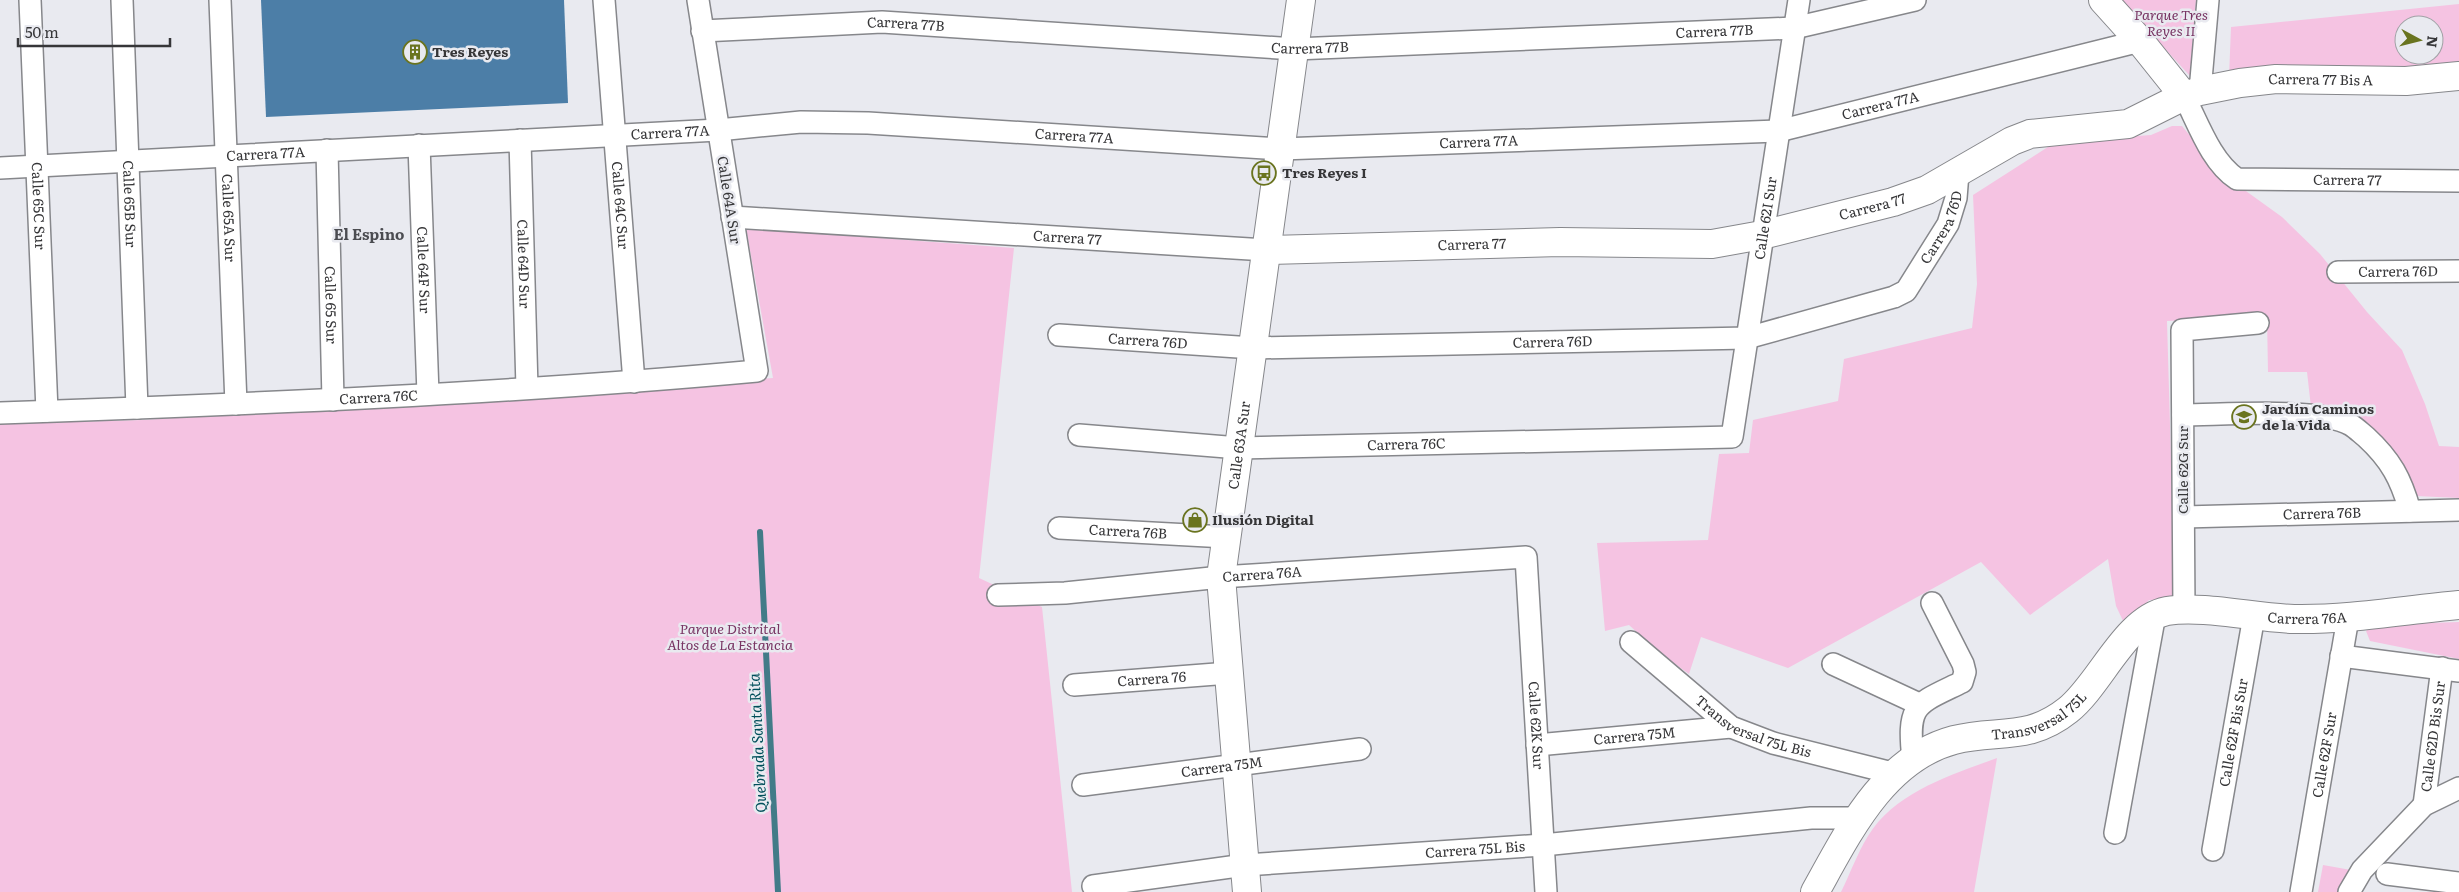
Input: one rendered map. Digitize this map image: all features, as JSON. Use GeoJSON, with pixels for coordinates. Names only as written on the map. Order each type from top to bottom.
{"type":"FeatureCollection","features":[{"type":"Feature","properties":{"kind":"street","name":"Calle 65C Sur"},"geometry":{"type":"LineString","coordinates":[[30,0],[47,411]]}},
{"type":"Feature","properties":{"kind":"street","name":"Calle 65B Sur"},"geometry":{"type":"LineString","coordinates":[[122,0],[130,161],[137,408]]}},
{"type":"Feature","properties":{"kind":"street","name":"Calle 65A Sur"},"geometry":{"type":"LineString","coordinates":[[220,0],[236,404]]}},
{"type":"Feature","properties":{"kind":"street","name":"Calle 64C Sur"},"geometry":{"type":"LineString","coordinates":[[604,0],[634,382]]}},
{"type":"Feature","properties":{"kind":"street","name":"Calle 64A Sur"},"geometry":{"type":"LineString","coordinates":[[698,0],[757,371]]}},
{"type":"Feature","properties":{"kind":"street","name":"Calle 63A Sur"},"geometry":{"type":"LineString","coordinates":[[1248,892],[1221,577],[1302,0]]}},
{"type":"Feature","properties":{"kind":"street","name":"Calle 62I Sur"},"geometry":{"type":"LineString","coordinates":[[1732,437],[1799,0]]}},
{"type":"Feature","properties":{"kind":"street","name":"Carrera 77B"},"geometry":{"type":"LineString","coordinates":[[702,31],[882,22],[1295,49],[1794,28],[1915,0]]}},
{"type":"Feature","properties":{"kind":"street"},"geometry":{"type":"LineString","coordinates":[[2104,0],[2140,41],[2192,94]]}},
{"type":"Feature","properties":{"kind":"street"},"geometry":{"type":"LineString","coordinates":[[2192,94],[2208,0]]}},
{"type":"Feature","properties":{"kind":"street","name":"Carrera 77A"},"geometry":{"type":"LineString","coordinates":[[0,168],[718,130],[800,122],[868,123],[1281,149],[1778,131],[2140,41]]}},
{"type":"Feature","properties":{"kind":"street","name":"Carrera 77 Bis A"},"geometry":{"type":"LineString","coordinates":[[2192,94],[2240,83],[2276,79],[2406,81],[2459,76]]}},
{"type":"Feature","properties":{"kind":"street","name":"Carrera 77"},"geometry":{"type":"LineString","coordinates":[[732,217],[1266,250],[1560,242],[1712,244],[1762,235],[1893,202],[1927,190],[2012,141],[2030,134],[2128,124],[2192,94],[2219,163],[2237,179],[2459,181]]}},
{"type":"Feature","properties":{"kind":"street","name":"Calle 64D Sur"},"geometry":{"type":"LineString","coordinates":[[520,140],[527,388]]}},
{"type":"Feature","properties":{"kind":"street","name":"Calle 64F Sur"},"geometry":{"type":"LineString","coordinates":[[419,145],[428,394]]}},
{"type":"Feature","properties":{"kind":"street","name":"Calle 65 Sur"},"geometry":{"type":"LineString","coordinates":[[327,150],[333,400]]}},
{"type":"Feature","properties":{"kind":"street","name":"Carrera 76D"},"geometry":{"type":"LineString","coordinates":[[1059,335],[1253,348],[1747,338],[1894,297],[1906,291],[1948,224],[1956,198],[1958,173]]}},
{"type":"Feature","properties":{"kind":"street","name":"Carrera 76D"},"geometry":{"type":"LineString","coordinates":[[2338,272],[2459,271]]}},
{"type":"Feature","properties":{"kind":"street","name":"Calle 62G Sur"},"geometry":{"type":"LineString","coordinates":[[2184,610],[2182,330],[2258,323]]}},
{"type":"Feature","properties":{"kind":"street","name":"Carrera 76C"},"geometry":{"type":"LineString","coordinates":[[0,413],[333,400],[634,382],[757,371]]}},
{"type":"Feature","properties":{"kind":"street"},"geometry":{"type":"LineString","coordinates":[[2183,415],[2305,415],[2331,418],[2351,425],[2371,442],[2395,469],[2403,486],[2410,511]]}},
{"type":"Feature","properties":{"kind":"street","name":"Carrera 76C"},"geometry":{"type":"LineString","coordinates":[[1080,435],[1239,448],[1732,437]]}},
{"type":"Feature","properties":{"kind":"street","name":"Carrera 76B"},"geometry":{"type":"LineString","coordinates":[[2184,517],[2459,510]]}},
{"type":"Feature","properties":{"kind":"street","name":"Carrera 76B"},"geometry":{"type":"LineString","coordinates":[[1058,528],[1226,536]]}},
{"type":"Feature","properties":{"kind":"street","name":"Carrera 76A"},"geometry":{"type":"LineString","coordinates":[[998,595],[1065,593],[1221,577],[1526,557]]}},
{"type":"Feature","properties":{"kind":"street","name":"Calle 62K Sur"},"geometry":{"type":"LineString","coordinates":[[1526,557],[1546,892]]}},
{"type":"Feature","properties":{"kind":"street"},"geometry":{"type":"LineString","coordinates":[[1904,767],[1912,718],[1919,704],[1962,682],[1964,672],[1963,664],[1932,603]]}},
{"type":"Feature","properties":{"kind":"street","name":"Carrera 76A"},"geometry":{"type":"LineString","coordinates":[[2155,614],[2184,610],[2291,619],[2348,618],[2459,604]]}},
{"type":"Feature","properties":{"kind":"street"},"geometry":{"type":"LineString","coordinates":[[2115,833],[2155,614]]}},
{"type":"Feature","properties":{"kind":"street","name":"Transversal 75L"},"geometry":{"type":"LineString","coordinates":[[1815,892],[1856,818],[1904,767],[1932,748],[1955,740],[2014,734],[2052,721],[2069,709],[2129,636],[2155,614]]}},
{"type":"Feature","properties":{"kind":"street","name":"Calle 62F Bis Sur"},"geometry":{"type":"LineString","coordinates":[[2213,850],[2254,616]]}},
{"type":"Feature","properties":{"kind":"street","name":"Calle 62F Sur"},"geometry":{"type":"LineString","coordinates":[[2301,892],[2348,618]]}},
{"type":"Feature","properties":{"kind":"street","name":"Transversal 75L Bis"},"geometry":{"type":"LineString","coordinates":[[1631,642],[1731,727],[1773,743],[1904,767]]}},
{"type":"Feature","properties":{"kind":"street"},"geometry":{"type":"LineString","coordinates":[[2341,656],[2450,670]]}},
{"type":"Feature","properties":{"kind":"street"},"geometry":{"type":"LineString","coordinates":[[1833,664],[1919,704]]}},
{"type":"Feature","properties":{"kind":"street","name":"Calle 62D Bis Sur"},"geometry":{"type":"LineString","coordinates":[[2424,805],[2450,670]]}},
{"type":"Feature","properties":{"kind":"street","name":"Carrera 76"},"geometry":{"type":"LineString","coordinates":[[1074,684],[1229,673]]}},
{"type":"Feature","properties":{"kind":"street","name":"Carrera 75M"},"geometry":{"type":"LineString","coordinates":[[1537,744],[1731,727]]}},
{"type":"Feature","properties":{"kind":"street","name":"Carrera 75M"},"geometry":{"type":"LineString","coordinates":[[1083,786],[1360,749]]}},
{"type":"Feature","properties":{"kind":"street"},"geometry":{"type":"LineString","coordinates":[[2350,892],[2362,870],[2424,805],[2459,788]]}},
{"type":"Feature","properties":{"kind":"street","name":"Carrera 75L Bis"},"geometry":{"type":"LineString","coordinates":[[1093,886],[1245,865],[1543,845],[1811,818],[1856,818]]}},
{"type":"Feature","properties":{"kind":"street"},"geometry":{"type":"LineString","coordinates":[[2388,874],[2459,884]]}},
{"type":"Feature","properties":{"kind":"green space","name":"Parque Tres Reyes II"},"geometry":{"type":"Polygon","coordinates":[[[2120,0],[2196,0],[2190,76],[2120,0]]]}},
{"type":"Feature","properties":{"kind":"green space"},"geometry":{"type":"Polygon","coordinates":[[[2459,4],[2459,61],[2442,66],[2229,77],[2231,27],[2459,4]]]}},
{"type":"Feature","properties":{"kind":"green space"},"geometry":{"type":"Polygon","coordinates":[[[2172,126],[2182,126],[2210,160],[2232,181],[2282,217],[2320,254],[2367,312],[2402,350],[2425,404],[2439,446],[2459,447],[2459,498],[2416,496],[2367,426],[2341,406],[2311,407],[2307,372],[2268,372],[2267,317],[2167,321],[2175,599],[2149,600],[2125,625],[2116,606],[2108,559],[2030,615],[1981,562],[1788,668],[1701,637],[1689,674],[1661,654],[1629,625],[1605,631],[1597,543],[1708,540],[1719,454],[1749,453],[1753,420],[1838,401],[1844,359],[1972,328],[1977,284],[1973,195],[2051,145],[2085,140],[2151,135],[2172,126]]]}},
{"type":"Feature","properties":{"kind":"green space","name":"Parque Distrital Altos de La Estancia"},"geometry":{"type":"Polygon","coordinates":[[[746,228],[1014,248],[979,578],[1042,607],[1072,892],[0,892],[0,424],[143,420],[773,378],[746,228]]]}},
{"type":"Feature","properties":{"kind":"green space"},"geometry":{"type":"Polygon","coordinates":[[[2459,622],[2459,659],[2370,641],[2366,631],[2373,625],[2459,622]]]}},
{"type":"Feature","properties":{"kind":"green space"},"geometry":{"type":"Polygon","coordinates":[[[1997,758],[1974,892],[1841,892],[1868,836],[1879,821],[1893,808],[1925,787],[1997,758]]]}},
{"type":"Feature","properties":{"kind":"green space"},"geometry":{"type":"Polygon","coordinates":[[[2323,865],[2351,870],[2339,892],[2318,892],[2323,865]]]}},
{"type":"Feature","properties":{"kind":"building","name":"Tres Reyes"},"geometry":{"type":"Polygon","coordinates":[[[261,0],[564,0],[568,103],[266,117],[261,0]]]}},
{"type":"Feature","properties":{"kind":"waterway","name":"Quebrada Santa Rita"},"geometry":{"type":"LineString","coordinates":[[760,532],[778,892]]}},
{"type":"Feature","properties":{"kind":"place","name":"Tres Reyes"},"geometry":{"type":"Point","coordinates":[415,52]}},
{"type":"Feature","properties":{"kind":"place","name":"Tres Reyes I"},"geometry":{"type":"Point","coordinates":[1264,173]}},
{"type":"Feature","properties":{"kind":"place","name":"Jardín Caminos de la Vida"},"geometry":{"type":"Point","coordinates":[2244,417]}},
{"type":"Feature","properties":{"kind":"place","name":"Ilusión Digital"},"geometry":{"type":"Point","coordinates":[1195,520]}},
{"type":"Feature","properties":{"kind":"district","name":"El Espino"},"geometry":{"type":"Point","coordinates":[369,235]}}]}
